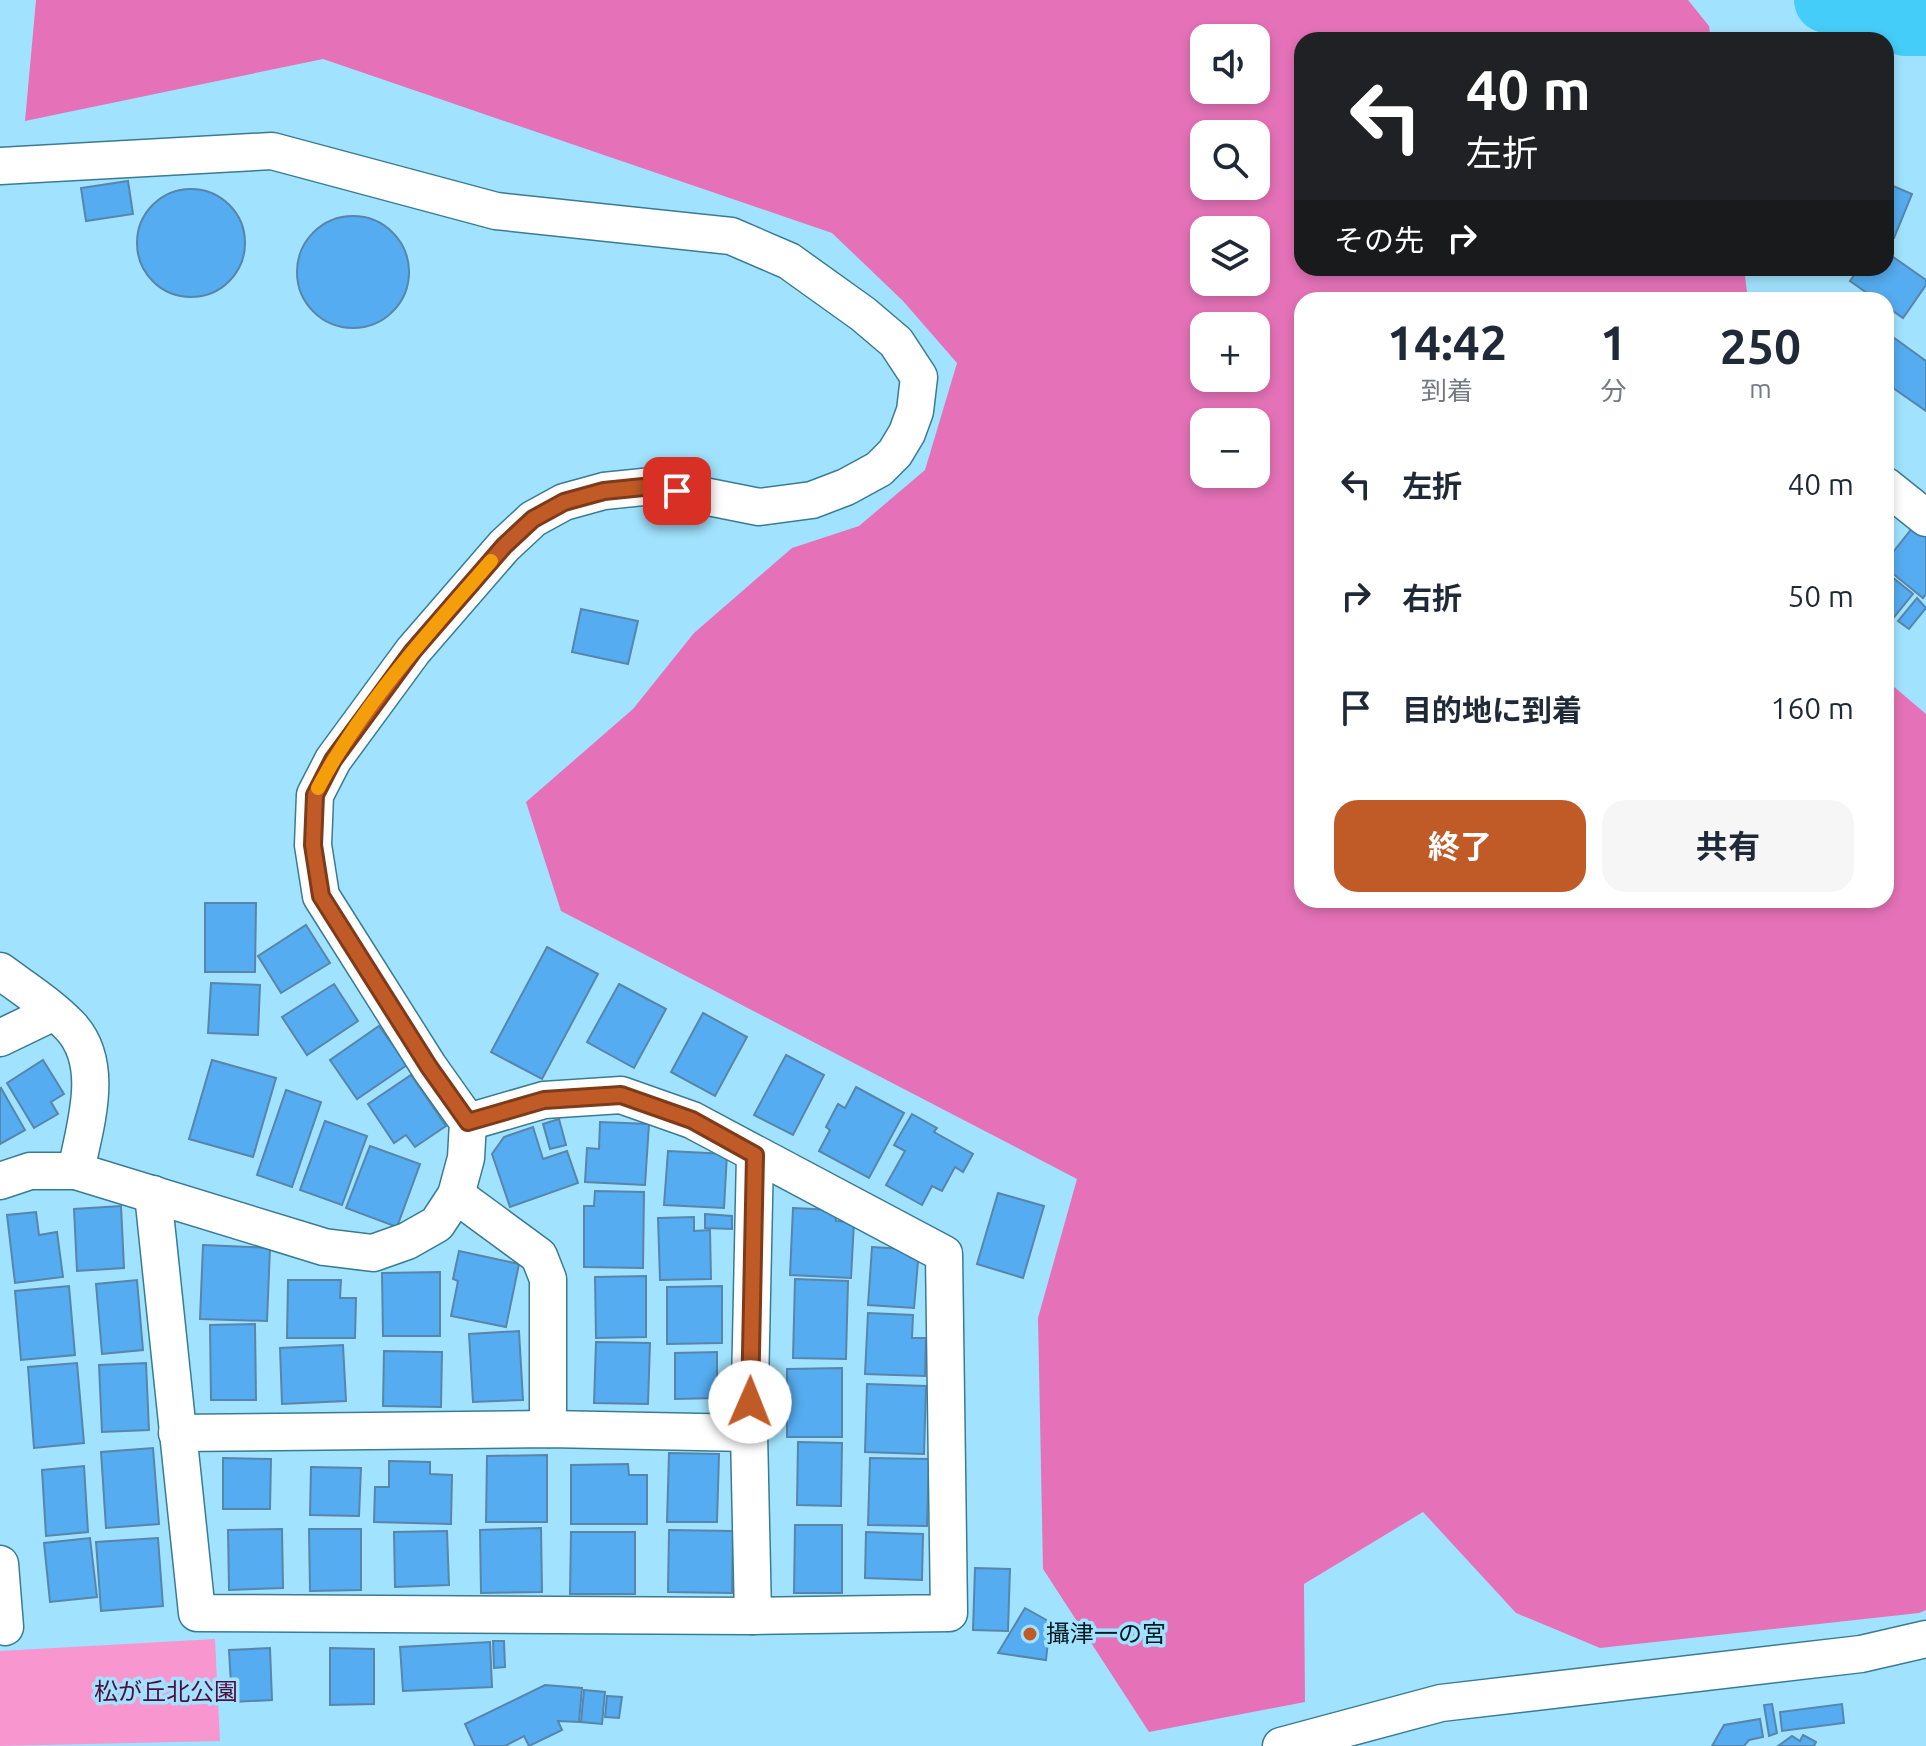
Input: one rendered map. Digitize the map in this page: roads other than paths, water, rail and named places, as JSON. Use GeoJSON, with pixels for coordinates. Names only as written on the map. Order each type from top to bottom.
{"type":"FeatureCollection","features":[{"type":"Feature","properties":{"kind":"street"},"geometry":{"type":"LineString","coordinates":[[0,166],[272,151],[496,211],[731,236],[789,261],[863,314],[896,342],[919,377],[915,411],[895,453],[879,469],[846,487],[812,500],[759,507],[653,486],[604,491],[564,502],[533,519],[504,546],[413,651],[333,760],[315,795],[313,845],[321,896],[429,1067],[468,1122],[466,1158],[456,1195],[437,1224],[407,1241],[373,1253],[324,1247],[76,1171],[30,1171],[0,1181]]}},
{"type":"Feature","properties":{"kind":"street"},"geometry":{"type":"LineString","coordinates":[[1894,492],[1926,518]]}},
{"type":"Feature","properties":{"kind":"street"},"geometry":{"type":"LineString","coordinates":[[0,971],[72,1028],[86,1056],[92,1086],[76,1171]]}},
{"type":"Feature","properties":{"kind":"street"},"geometry":{"type":"LineString","coordinates":[[0,1038],[54,1012]]}},
{"type":"Feature","properties":{"kind":"street"},"geometry":{"type":"LineString","coordinates":[[153,1194],[197,1613],[753,1616],[949,1613],[944,1254],[692,1120],[621,1095],[544,1100],[468,1122]]}},
{"type":"Feature","properties":{"kind":"street"},"geometry":{"type":"LineString","coordinates":[[753,1616],[749,1433],[755,1155]]}},
{"type":"Feature","properties":{"kind":"street"},"geometry":{"type":"LineString","coordinates":[[456,1195],[539,1256],[548,1279],[548,1429]]}},
{"type":"Feature","properties":{"kind":"street"},"geometry":{"type":"LineString","coordinates":[[177,1433],[548,1429],[749,1433]]}},
{"type":"Feature","properties":{"kind":"street"},"geometry":{"type":"LineString","coordinates":[[0,1564],[5,1627]]}},
{"type":"Feature","properties":{"kind":"street"},"geometry":{"type":"LineString","coordinates":[[1281,1746],[1441,1703],[1861,1654],[1926,1639]]}},
{"type":"Feature","properties":{"kind":"waterway"},"geometry":{"type":"LineString","coordinates":[[1827,0],[1906,23],[1926,23]]}},
{"type":"Feature","properties":{"kind":"place","name":"攝津一の宮"},"geometry":{"type":"Point","coordinates":[1030,1634]}},
{"type":"Feature","properties":{"kind":"park label","name":"松が丘北公園"},"geometry":{"type":"Point","coordinates":[166,1692]}}]}
